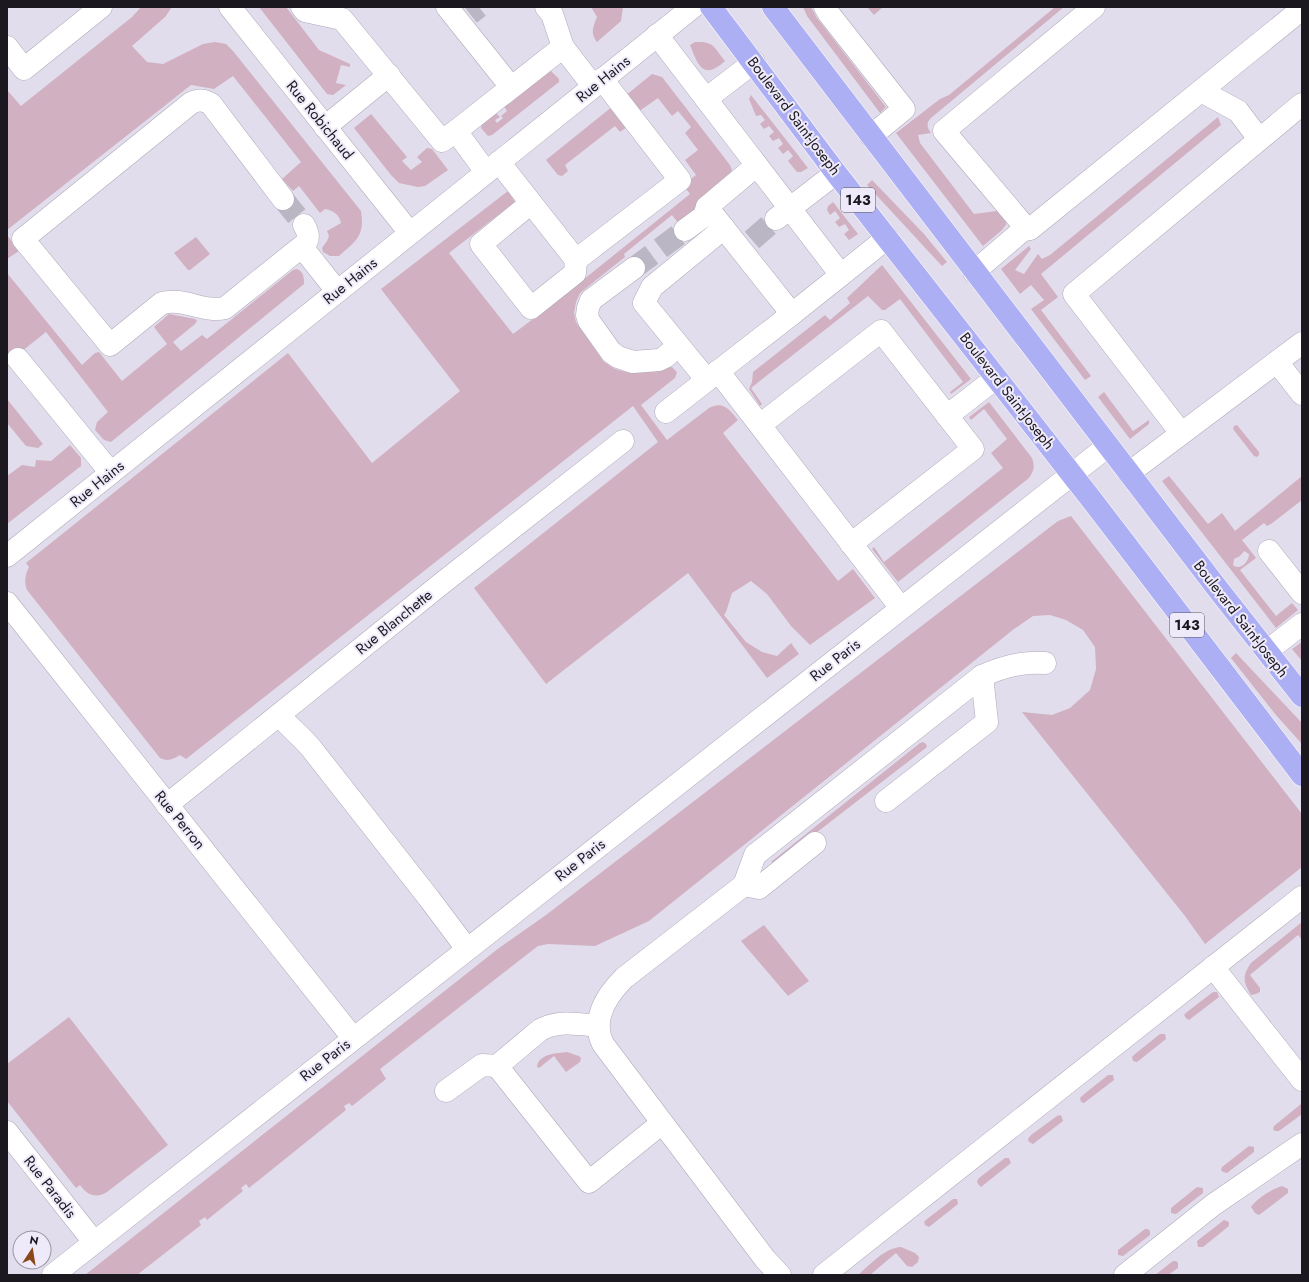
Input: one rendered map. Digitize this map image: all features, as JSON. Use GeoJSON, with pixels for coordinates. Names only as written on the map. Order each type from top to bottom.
{"type":"FeatureCollection","features":[{"type":"Feature","properties":{"kind":"main road","name":"Boulevard Saint-Joseph"},"geometry":{"type":"LineString","coordinates":[[711,7],[754,62],[836,173],[1071,474],[1302,775]]}},
{"type":"Feature","properties":{"kind":"main road","name":"Boulevard Saint-Joseph"},"geometry":{"type":"LineString","coordinates":[[773,7],[974,272],[1302,696]]}},
{"type":"Feature","properties":{"kind":"street"},"geometry":{"type":"LineString","coordinates":[[7,47],[24,69],[101,7]]}},
{"type":"Feature","properties":{"kind":"street","name":"Rue Robichaud"},"geometry":{"type":"LineString","coordinates":[[230,7],[410,233]]}},
{"type":"Feature","properties":{"kind":"street"},"geometry":{"type":"LineString","coordinates":[[546,7],[552,14],[563,47],[598,83],[680,180],[576,260]]}},
{"type":"Feature","properties":{"kind":"street","name":"Rue Hains"},"geometry":{"type":"LineString","coordinates":[[7,556],[693,7]]}},
{"type":"Feature","properties":{"kind":"street"},"geometry":{"type":"LineString","coordinates":[[825,7],[832,18],[904,109],[871,136]]}},
{"type":"Feature","properties":{"kind":"street"},"geometry":{"type":"LineString","coordinates":[[1023,230],[1020,221],[944,131],[1094,7]]}},
{"type":"Feature","properties":{"kind":"street"},"geometry":{"type":"LineString","coordinates":[[310,9],[350,13],[389,76],[442,141],[563,47]]}},
{"type":"Feature","properties":{"kind":"street"},"geometry":{"type":"LineString","coordinates":[[974,272],[1023,230],[1030,229],[1302,9]]}},
{"type":"Feature","properties":{"kind":"street"},"geometry":{"type":"LineString","coordinates":[[459,14],[511,87]]}},
{"type":"Feature","properties":{"kind":"street"},"geometry":{"type":"LineString","coordinates":[[657,35],[757,165],[783,214],[842,275]]}},
{"type":"Feature","properties":{"kind":"street"},"geometry":{"type":"LineString","coordinates":[[706,99],[754,62]]}},
{"type":"Feature","properties":{"kind":"street"},"geometry":{"type":"LineString","coordinates":[[325,127],[389,76]]}},
{"type":"Feature","properties":{"kind":"street"},"geometry":{"type":"LineString","coordinates":[[1201,92],[1238,111],[1259,139]]}},
{"type":"Feature","properties":{"kind":"street"},"geometry":{"type":"LineString","coordinates":[[283,199],[211,104],[205,100],[200,100],[191,103],[23,239],[110,345],[162,303],[173,302],[209,308],[225,308],[307,242],[308,231],[304,226]]}},
{"type":"Feature","properties":{"kind":"street"},"geometry":{"type":"LineString","coordinates":[[1182,433],[1074,294],[1302,104]]}},
{"type":"Feature","properties":{"kind":"street"},"geometry":{"type":"LineString","coordinates":[[456,131],[492,167],[531,202],[576,260],[575,273],[531,308],[481,244],[531,202]]}},
{"type":"Feature","properties":{"kind":"street"},"geometry":{"type":"LineString","coordinates":[[685,230],[704,216],[707,206],[757,165]]}},
{"type":"Feature","properties":{"kind":"street"},"geometry":{"type":"LineString","coordinates":[[783,214],[836,173]]}},
{"type":"Feature","properties":{"kind":"street"},"geometry":{"type":"LineString","coordinates":[[707,206],[724,228],[746,244],[792,314]]}},
{"type":"Feature","properties":{"kind":"street"},"geometry":{"type":"LineString","coordinates":[[724,228],[652,287],[644,303],[678,346],[712,376],[760,425],[901,608]]}},
{"type":"Feature","properties":{"kind":"street"},"geometry":{"type":"LineString","coordinates":[[666,412],[842,275],[887,238]]}},
{"type":"Feature","properties":{"kind":"street"},"geometry":{"type":"LineString","coordinates":[[302,247],[337,291]]}},
{"type":"Feature","properties":{"kind":"street"},"geometry":{"type":"LineString","coordinates":[[634,268],[591,300],[587,314],[589,320],[611,352],[625,360],[633,362],[659,360],[678,346]]}},
{"type":"Feature","properties":{"kind":"street"},"geometry":{"type":"LineString","coordinates":[[760,425],[881,331],[947,416],[973,450],[852,544]]}},
{"type":"Feature","properties":{"kind":"street"},"geometry":{"type":"LineString","coordinates":[[1129,473],[1302,343]]}},
{"type":"Feature","properties":{"kind":"street"},"geometry":{"type":"LineString","coordinates":[[18,359],[112,473]]}},
{"type":"Feature","properties":{"kind":"street"},"geometry":{"type":"LineString","coordinates":[[1277,362],[1302,394]]}},
{"type":"Feature","properties":{"kind":"street"},"geometry":{"type":"LineString","coordinates":[[947,416],[996,378]]}},
{"type":"Feature","properties":{"kind":"street","name":"Rue Blanchette"},"geometry":{"type":"LineString","coordinates":[[167,805],[623,441]]}},
{"type":"Feature","properties":{"kind":"street","name":"Rue Paris"},"geometry":{"type":"LineString","coordinates":[[53,1275],[1108,446]]}},
{"type":"Feature","properties":{"kind":"street"},"geometry":{"type":"LineString","coordinates":[[1269,551],[1302,593]]}},
{"type":"Feature","properties":{"kind":"street","name":"Rue Perron"},"geometry":{"type":"LineString","coordinates":[[7,602],[353,1038]]}},
{"type":"Feature","properties":{"kind":"street"},"geometry":{"type":"LineString","coordinates":[[1267,651],[1302,624]]}},
{"type":"Feature","properties":{"kind":"street"},"geometry":{"type":"LineString","coordinates":[[780,1275],[765,1259],[603,1044],[599,1036],[598,1026],[600,1013],[616,986],[624,978],[744,884],[755,855],[982,676],[995,670],[1018,664],[1034,662],[1045,663]]}},
{"type":"Feature","properties":{"kind":"street"},"geometry":{"type":"LineString","coordinates":[[886,801],[987,722],[982,676]]}},
{"type":"Feature","properties":{"kind":"street"},"geometry":{"type":"LineString","coordinates":[[279,715],[311,748],[467,949]]}},
{"type":"Feature","properties":{"kind":"street"},"geometry":{"type":"LineString","coordinates":[[744,884],[759,888],[816,842]]}},
{"type":"Feature","properties":{"kind":"street"},"geometry":{"type":"LineString","coordinates":[[824,1275],[1302,897]]}},
{"type":"Feature","properties":{"kind":"street"},"geometry":{"type":"LineString","coordinates":[[1213,967],[1302,1080]]}},
{"type":"Feature","properties":{"kind":"street"},"geometry":{"type":"LineString","coordinates":[[446,1092],[482,1065],[497,1066],[540,1030],[548,1026],[559,1023],[598,1026]]}},
{"type":"Feature","properties":{"kind":"street"},"geometry":{"type":"LineString","coordinates":[[497,1066],[589,1182],[662,1123]]}},
{"type":"Feature","properties":{"kind":"street","name":"Rue Paradis"},"geometry":{"type":"LineString","coordinates":[[7,1132],[94,1242]]}},
{"type":"Feature","properties":{"kind":"street"},"geometry":{"type":"LineString","coordinates":[[1125,1275],[1213,1205],[1302,1144]]}},
{"type":"Feature","properties":{"kind":"shaded area"},"geometry":{"type":"Polygon","coordinates":[[[141,7],[172,7],[165,17],[132,46],[147,62],[163,64],[203,44],[215,42],[226,44],[361,211],[362,226],[358,237],[339,256],[330,256],[323,252],[322,248],[329,236],[327,231],[341,223],[339,217],[333,212],[325,209],[320,213],[299,186],[293,191],[282,179],[301,162],[233,76],[214,89],[191,85],[7,230],[7,90],[21,106],[132,17],[141,7]]]}},
{"type":"Feature","properties":{"kind":"shaded area"},"geometry":{"type":"Polygon","coordinates":[[[259,7],[286,7],[319,50],[350,64],[350,67],[341,65],[336,83],[346,85],[333,95],[327,94],[259,7]]]}},
{"type":"Feature","properties":{"kind":"shaded area"},"geometry":{"type":"Polygon","coordinates":[[[591,7],[623,7],[621,21],[597,42],[593,36],[593,27],[597,17],[591,7]]]}},
{"type":"Feature","properties":{"kind":"shaded area"},"geometry":{"type":"Polygon","coordinates":[[[803,7],[811,7],[817,18],[886,107],[880,113],[807,16],[803,7]]]}},
{"type":"Feature","properties":{"kind":"shaded area"},"geometry":{"type":"Polygon","coordinates":[[[867,7],[883,7],[874,15],[867,7]]]}},
{"type":"Feature","properties":{"kind":"shaded area"},"geometry":{"type":"Polygon","coordinates":[[[1055,7],[1064,7],[931,118],[928,122],[928,126],[931,133],[918,135],[920,143],[974,214],[997,211],[1006,222],[1006,225],[1001,231],[983,246],[896,133],[940,99],[949,95],[1055,7]]]}},
{"type":"Feature","properties":{"kind":"shaded area"},"geometry":{"type":"Polygon","coordinates":[[[695,42],[710,44],[725,61],[718,67],[711,70],[702,68],[690,45],[695,42]]]}},
{"type":"Feature","properties":{"kind":"shaded area"},"geometry":{"type":"Polygon","coordinates":[[[548,71],[551,71],[559,79],[559,82],[492,135],[488,136],[481,128],[482,123],[495,112],[500,117],[495,120],[497,123],[503,118],[501,116],[507,111],[504,106],[548,71]]]}},
{"type":"Feature","properties":{"kind":"shaded area"},"geometry":{"type":"Polygon","coordinates":[[[652,74],[662,77],[730,165],[732,170],[729,176],[694,213],[679,224],[672,215],[624,254],[625,257],[580,293],[576,302],[574,313],[576,322],[603,361],[615,369],[629,373],[672,367],[677,372],[675,378],[641,405],[667,440],[709,408],[718,405],[729,410],[738,420],[723,433],[838,581],[853,569],[875,598],[810,645],[791,626],[767,594],[751,581],[732,593],[724,615],[746,642],[762,652],[777,656],[791,643],[799,654],[767,678],[688,573],[546,684],[474,588],[658,442],[633,406],[186,759],[180,755],[168,760],[160,758],[27,590],[25,578],[29,567],[26,563],[288,353],[372,463],[460,391],[381,289],[508,191],[515,202],[449,253],[513,334],[553,304],[690,194],[683,185],[696,175],[685,160],[698,150],[685,133],[691,127],[678,111],[672,116],[658,98],[638,112],[625,96],[652,74]]]}},
{"type":"Feature","properties":{"kind":"shaded area"},"geometry":{"type":"Polygon","coordinates":[[[751,95],[808,168],[801,172],[797,172],[788,161],[793,156],[788,150],[783,154],[778,148],[783,144],[779,138],[773,141],[769,136],[774,132],[769,126],[764,129],[760,124],[765,120],[761,115],[756,116],[749,99],[751,95]]]}},
{"type":"Feature","properties":{"kind":"shaded area"},"geometry":{"type":"Polygon","coordinates":[[[613,106],[627,127],[620,132],[615,126],[565,165],[568,171],[562,176],[558,175],[546,160],[613,106]]]}},
{"type":"Feature","properties":{"kind":"shaded area"},"geometry":{"type":"Polygon","coordinates":[[[371,114],[407,157],[402,161],[411,170],[422,162],[417,157],[427,148],[432,149],[448,170],[425,186],[418,187],[399,183],[354,128],[371,114]]]}},
{"type":"Feature","properties":{"kind":"shaded area"},"geometry":{"type":"Polygon","coordinates":[[[1218,117],[1221,125],[1041,274],[1058,297],[1041,310],[1091,376],[1085,380],[1031,309],[1044,300],[1031,285],[1020,294],[1001,269],[1029,246],[1031,249],[1015,270],[1024,274],[1038,254],[1042,259],[1050,255],[1218,117]]]}},
{"type":"Feature","properties":{"kind":"shaded area"},"geometry":{"type":"Polygon","coordinates":[[[872,180],[924,234],[947,262],[942,266],[867,185],[872,180]]]}},
{"type":"Feature","properties":{"kind":"shaded area"},"geometry":{"type":"Polygon","coordinates":[[[833,202],[858,234],[849,240],[844,234],[849,230],[845,224],[839,227],[835,222],[840,218],[835,211],[830,215],[827,210],[828,206],[833,202]]]}},
{"type":"Feature","properties":{"kind":"shaded area"},"geometry":{"type":"Polygon","coordinates":[[[7,235],[19,251],[7,259],[7,235]]]}},
{"type":"Feature","properties":{"kind":"shaded area"},"geometry":{"type":"Polygon","coordinates":[[[196,237],[210,254],[188,270],[174,253],[196,237]]]}},
{"type":"Feature","properties":{"kind":"shaded area"},"geometry":{"type":"Polygon","coordinates":[[[882,265],[971,379],[951,394],[950,392],[963,382],[900,299],[885,310],[882,310],[868,296],[751,388],[762,404],[760,406],[749,389],[752,382],[753,372],[825,315],[830,320],[850,303],[847,298],[882,265]]]}},
{"type":"Feature","properties":{"kind":"shaded area"},"geometry":{"type":"Polygon","coordinates":[[[297,269],[304,277],[304,284],[111,442],[104,440],[95,430],[97,422],[108,412],[46,332],[7,363],[7,273],[82,365],[95,353],[99,352],[122,381],[167,344],[154,327],[169,314],[195,319],[197,321],[173,342],[181,351],[202,335],[207,339],[293,270],[297,269]]]}},
{"type":"Feature","properties":{"kind":"shaded area"},"geometry":{"type":"Polygon","coordinates":[[[1104,392],[1133,431],[1149,420],[1149,424],[1130,439],[1098,397],[1104,392]]]}},
{"type":"Feature","properties":{"kind":"shaded area"},"geometry":{"type":"Polygon","coordinates":[[[7,399],[43,444],[38,448],[26,446],[7,423],[7,399]]]}},
{"type":"Feature","properties":{"kind":"shaded area"},"geometry":{"type":"Polygon","coordinates":[[[989,402],[1032,458],[1034,468],[1032,473],[1029,478],[898,582],[872,549],[874,547],[884,562],[1003,468],[991,453],[1007,439],[984,409],[971,420],[969,417],[989,402]]]}},
{"type":"Feature","properties":{"kind":"shaded area"},"geometry":{"type":"Polygon","coordinates":[[[1237,425],[1259,452],[1257,457],[1254,456],[1233,429],[1234,426],[1237,425]]]}},
{"type":"Feature","properties":{"kind":"shaded area"},"geometry":{"type":"Polygon","coordinates":[[[70,445],[81,458],[81,466],[7,524],[7,476],[22,465],[35,467],[36,460],[51,461],[70,445]]]}},
{"type":"Feature","properties":{"kind":"shaded area"},"geometry":{"type":"Polygon","coordinates":[[[1169,476],[1208,524],[1222,513],[1235,531],[1302,476],[1302,500],[1271,524],[1267,526],[1264,523],[1242,540],[1256,558],[1240,570],[1276,616],[1292,603],[1298,610],[1276,628],[1162,481],[1169,476]],[[1244,551],[1240,556],[1234,559],[1233,565],[1238,567],[1244,565],[1249,557],[1249,554],[1244,551]]]}},
{"type":"Feature","properties":{"kind":"shaded area"},"geometry":{"type":"Polygon","coordinates":[[[1071,516],[1302,814],[1302,867],[1205,944],[1185,916],[1022,712],[1052,715],[1070,708],[1090,690],[1096,669],[1095,647],[1083,630],[1066,620],[1050,615],[1033,616],[1014,629],[649,921],[595,946],[548,944],[538,946],[380,1069],[386,1079],[352,1106],[349,1103],[344,1106],[346,1110],[249,1188],[246,1184],[241,1188],[243,1191],[207,1220],[205,1217],[199,1221],[201,1225],[137,1275],[85,1275],[499,948],[546,915],[1058,521],[1071,516]]]}},
{"type":"Feature","properties":{"kind":"shaded area"},"geometry":{"type":"Polygon","coordinates":[[[1302,642],[1302,661],[1292,649],[1302,642]]]}},
{"type":"Feature","properties":{"kind":"shaded area"},"geometry":{"type":"Polygon","coordinates":[[[1236,653],[1302,723],[1302,744],[1276,715],[1231,658],[1236,653]]]}},
{"type":"Feature","properties":{"kind":"shaded area"},"geometry":{"type":"Polygon","coordinates":[[[923,742],[927,747],[776,864],[771,862],[920,743],[923,742]]]}},
{"type":"Feature","properties":{"kind":"shaded area"},"geometry":{"type":"Polygon","coordinates":[[[1302,922],[1302,940],[1298,935],[1250,975],[1260,988],[1260,992],[1251,995],[1245,983],[1245,975],[1251,963],[1302,922]]]}},
{"type":"Feature","properties":{"kind":"shaded area"},"geometry":{"type":"Polygon","coordinates":[[[764,925],[809,981],[788,996],[741,941],[764,925]]]}},
{"type":"Feature","properties":{"kind":"shaded area"},"geometry":{"type":"Polygon","coordinates":[[[1213,992],[1217,992],[1219,997],[1189,1020],[1186,1018],[1184,1015],[1187,1012],[1213,992]]]}},
{"type":"Feature","properties":{"kind":"shaded area"},"geometry":{"type":"Polygon","coordinates":[[[69,1017],[168,1145],[107,1192],[99,1195],[92,1195],[80,1185],[76,1188],[7,1101],[7,1064],[69,1017]]]}},
{"type":"Feature","properties":{"kind":"shaded area"},"geometry":{"type":"Polygon","coordinates":[[[1160,1034],[1165,1034],[1166,1039],[1137,1062],[1133,1061],[1132,1057],[1135,1054],[1160,1034]]]}},
{"type":"Feature","properties":{"kind":"shaded area"},"geometry":{"type":"Polygon","coordinates":[[[567,1052],[581,1058],[580,1062],[566,1072],[554,1056],[539,1068],[537,1067],[538,1063],[544,1057],[567,1052]]]}},
{"type":"Feature","properties":{"kind":"shaded area"},"geometry":{"type":"Polygon","coordinates":[[[1108,1075],[1113,1075],[1114,1080],[1084,1103],[1081,1102],[1080,1098],[1083,1095],[1108,1075]]]}},
{"type":"Feature","properties":{"kind":"shaded area"},"geometry":{"type":"Polygon","coordinates":[[[1301,1104],[1302,1114],[1279,1131],[1275,1131],[1273,1129],[1274,1126],[1301,1104]]]}},
{"type":"Feature","properties":{"kind":"shaded area"},"geometry":{"type":"Polygon","coordinates":[[[1061,1115],[1063,1121],[1033,1144],[1029,1142],[1028,1139],[1031,1135],[1057,1116],[1061,1115]]]}},
{"type":"Feature","properties":{"kind":"shaded area"},"geometry":{"type":"Polygon","coordinates":[[[1249,1146],[1254,1147],[1254,1152],[1227,1173],[1221,1170],[1222,1167],[1249,1146]]]}},
{"type":"Feature","properties":{"kind":"shaded area"},"geometry":{"type":"Polygon","coordinates":[[[1005,1158],[1009,1158],[1011,1163],[981,1187],[977,1181],[979,1178],[1005,1158]]]}},
{"type":"Feature","properties":{"kind":"shaded area"},"geometry":{"type":"Polygon","coordinates":[[[1282,1186],[1288,1189],[1288,1193],[1259,1215],[1255,1213],[1251,1207],[1257,1200],[1265,1194],[1282,1186]]]}},
{"type":"Feature","properties":{"kind":"shaded area"},"geometry":{"type":"Polygon","coordinates":[[[1197,1187],[1203,1188],[1203,1193],[1176,1214],[1171,1213],[1171,1208],[1197,1187]]]}},
{"type":"Feature","properties":{"kind":"shaded area"},"geometry":{"type":"Polygon","coordinates":[[[953,1199],[957,1199],[958,1204],[929,1227],[925,1225],[924,1222],[927,1219],[953,1199]]]}},
{"type":"Feature","properties":{"kind":"shaded area"},"geometry":{"type":"Polygon","coordinates":[[[1224,1220],[1229,1222],[1229,1226],[1203,1247],[1198,1247],[1197,1241],[1224,1220]]]}},
{"type":"Feature","properties":{"kind":"shaded area"},"geometry":{"type":"Polygon","coordinates":[[[1145,1229],[1150,1231],[1150,1235],[1123,1256],[1118,1255],[1118,1250],[1145,1229]]]}},
{"type":"Feature","properties":{"kind":"shaded area"},"geometry":{"type":"Polygon","coordinates":[[[901,1247],[915,1253],[919,1257],[918,1262],[912,1267],[907,1266],[896,1253],[870,1275],[858,1275],[872,1262],[889,1250],[901,1247]]]}},
{"type":"Feature","properties":{"kind":"shaded area"},"geometry":{"type":"Polygon","coordinates":[[[1173,1261],[1178,1263],[1178,1268],[1168,1275],[1155,1275],[1173,1261]]]}},
{"type":"Feature","properties":{"kind":"tunnel"},"geometry":{"type":"LineString","coordinates":[[470,14],[479,7]]}},
{"type":"Feature","properties":{"kind":"tunnel"},"geometry":{"type":"LineString","coordinates":[[283,199],[304,225]]}},
{"type":"Feature","properties":{"kind":"tunnel"},"geometry":{"type":"LineString","coordinates":[[752,240],[776,219]]}},
{"type":"Feature","properties":{"kind":"tunnel"},"geometry":{"type":"LineString","coordinates":[[634,268],[685,230]]}}]}
